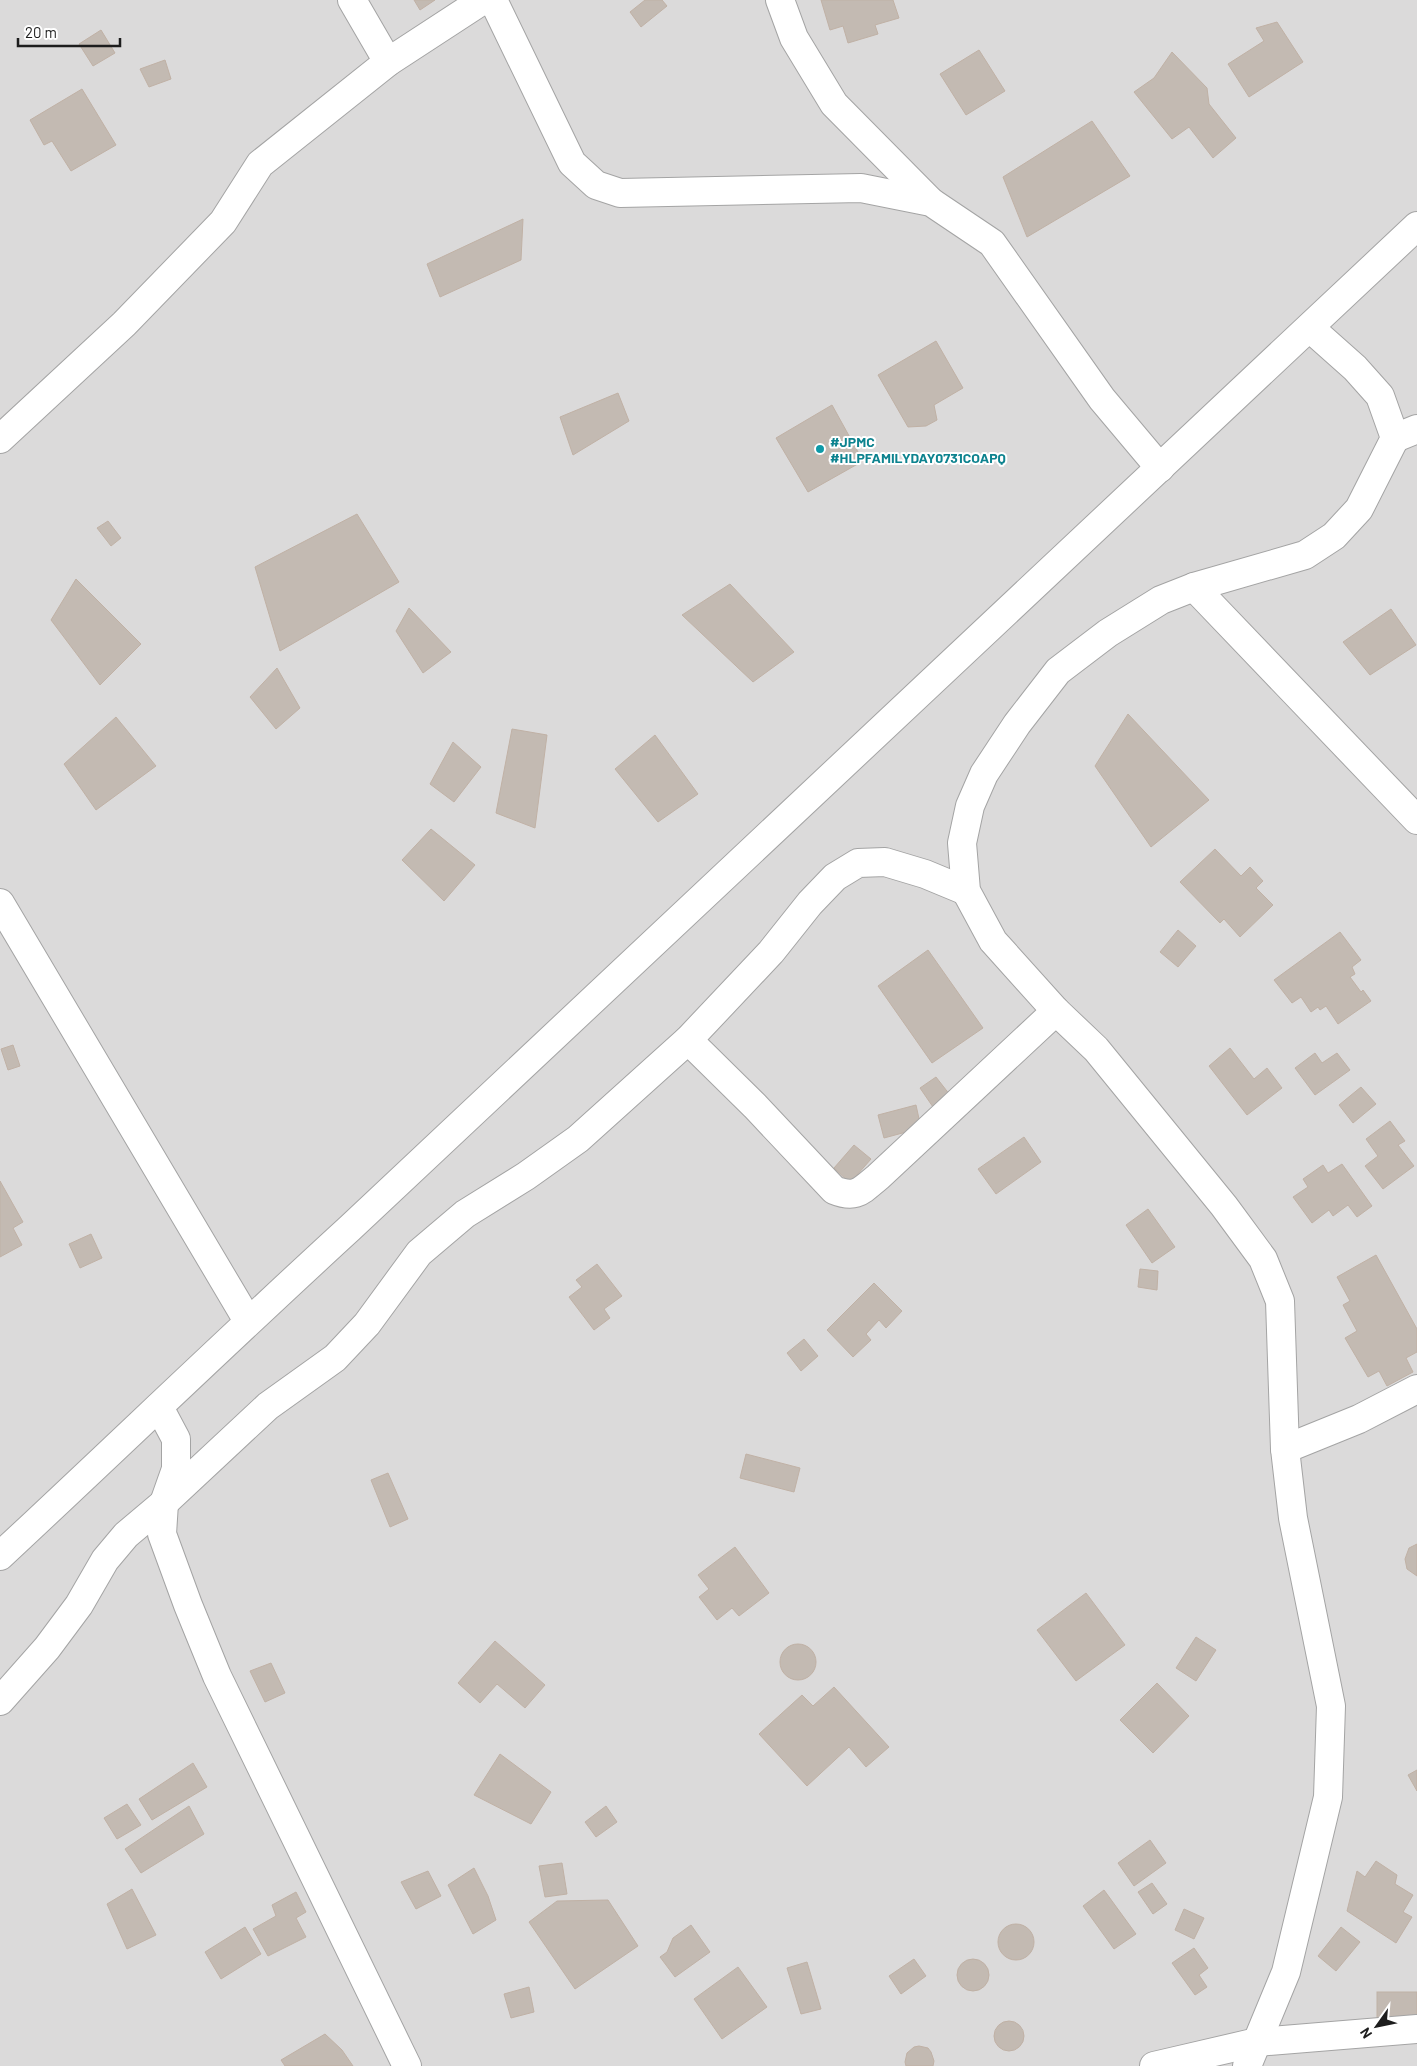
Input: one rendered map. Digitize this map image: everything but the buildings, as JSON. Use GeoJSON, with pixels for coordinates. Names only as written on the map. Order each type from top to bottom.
{"type":"FeatureCollection","features":[{"type":"Feature","properties":{"kind":"street"},"geometry":{"type":"LineString","coordinates":[[352,0],[388,62]]}},
{"type":"Feature","properties":{"kind":"street"},"geometry":{"type":"LineString","coordinates":[[0,439],[124,324],[223,222],[260,164],[388,62],[483,0]]}},
{"type":"Feature","properties":{"kind":"street"},"geometry":{"type":"LineString","coordinates":[[493,0],[572,163],[596,185],[620,193],[861,188],[931,202]]}},
{"type":"Feature","properties":{"kind":"street"},"geometry":{"type":"LineString","coordinates":[[780,0],[794,38],[834,104],[931,202],[992,243],[1102,399],[1160,468]]}},
{"type":"Feature","properties":{"kind":"street"},"geometry":{"type":"LineString","coordinates":[[0,1556],[248,1321],[350,1228],[1417,226]]}},
{"type":"Feature","properties":{"kind":"street"},"geometry":{"type":"LineString","coordinates":[[1252,2054],[1286,1972],[1328,1797],[1331,1706],[1293,1518],[1285,1449],[1280,1300],[1263,1260],[1224,1206],[1096,1048],[1056,1011],[993,941],[966,892],[962,843],[970,806],[984,774],[1017,724],[1058,671],[1108,633],[1160,600],[1194,587],[1305,555],[1334,536],[1359,509],[1406,434],[1380,396],[1355,368],[1310,328]]}},
{"type":"Feature","properties":{"kind":"street"},"geometry":{"type":"LineString","coordinates":[[1194,587],[1417,820]]}},
{"type":"Feature","properties":{"kind":"street"},"geometry":{"type":"LineString","coordinates":[[0,1701],[46,1648],[79,1605],[105,1560],[126,1535],[164,1503],[268,1406],[335,1358],[367,1324],[419,1252],[465,1214],[526,1176],[578,1139],[688,1040],[771,952],[835,877],[858,863],[885,862],[925,874],[966,892]]}},
{"type":"Feature","properties":{"kind":"street"},"geometry":{"type":"LineString","coordinates":[[0,903],[248,1321]]}},
{"type":"Feature","properties":{"kind":"street"},"geometry":{"type":"LineString","coordinates":[[688,1040],[755,1106],[834,1190],[846,1195],[857,1194],[878,1177],[949,1113],[1056,1011]]}},
{"type":"Feature","properties":{"kind":"street"},"geometry":{"type":"LineString","coordinates":[[1285,1449],[1359,1419],[1417,1389]]}},
{"type":"Feature","properties":{"kind":"street"},"geometry":{"type":"LineString","coordinates":[[159,1407],[176,1439],[176,1469],[164,1503],[162,1534],[217,1676],[407,2066]]}},
{"type":"Feature","properties":{"kind":"street"},"geometry":{"type":"LineString","coordinates":[[1154,2066],[1252,2054],[1417,2029]]}},
{"type":"Feature","properties":{"kind":"shaded area"},"geometry":{"type":"Polygon","coordinates":[[[0,0],[1417,0],[1417,2066],[0,2066],[0,0]]]}},
{"type":"Feature","properties":{"kind":"place","name":"#JPMC #HLPFAMILYDAY0731COAPQ"},"geometry":{"type":"Point","coordinates":[820,449]}}]}
